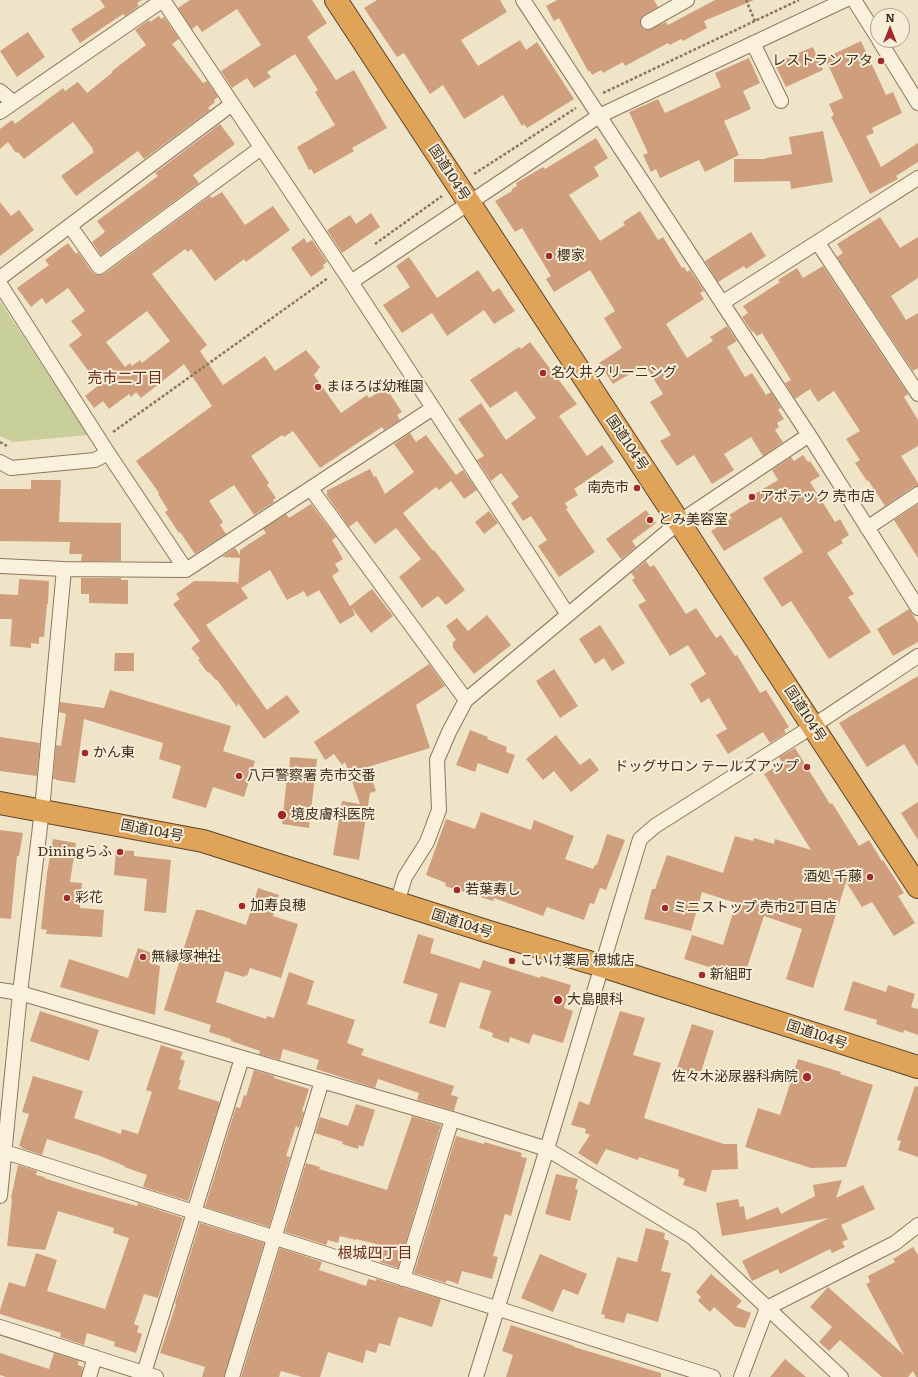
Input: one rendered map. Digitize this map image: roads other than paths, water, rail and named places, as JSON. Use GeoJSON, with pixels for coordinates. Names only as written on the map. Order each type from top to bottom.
{"type":"FeatureCollection","features":[{"type":"Feature","properties":{"kind":"highway","name":"国道104号"},"geometry":{"type":"LineString","coordinates":[[336,0],[918,887]]}},
{"type":"Feature","properties":{"kind":"highway","name":"国道104号"},"geometry":{"type":"LineString","coordinates":[[0,803],[203,841],[918,1067]]}},
{"type":"Feature","properties":{"kind":"street"},"geometry":{"type":"LineString","coordinates":[[0,112],[163,0],[351,282],[568,615]]}},
{"type":"Feature","properties":{"kind":"street"},"geometry":{"type":"LineString","coordinates":[[523,0],[809,435],[918,608]]}},
{"type":"Feature","properties":{"kind":"street"},"geometry":{"type":"LineString","coordinates":[[648,22],[687,0]]}},
{"type":"Feature","properties":{"kind":"street"},"geometry":{"type":"LineString","coordinates":[[351,282],[463,194],[599,116],[845,0]]}},
{"type":"Feature","properties":{"kind":"street"},"geometry":{"type":"LineString","coordinates":[[854,0],[870,26]]}},
{"type":"Feature","properties":{"kind":"street"},"geometry":{"type":"LineString","coordinates":[[753,43],[781,101]]}},
{"type":"Feature","properties":{"kind":"street"},"geometry":{"type":"LineString","coordinates":[[884,48],[918,104]]}},
{"type":"Feature","properties":{"kind":"street"},"geometry":{"type":"LineString","coordinates":[[0,91],[13,102]]}},
{"type":"Feature","properties":{"kind":"street"},"geometry":{"type":"LineString","coordinates":[[0,278],[232,104]]}},
{"type":"Feature","properties":{"kind":"street"},"geometry":{"type":"LineString","coordinates":[[70,226],[100,267],[261,148]]}},
{"type":"Feature","properties":{"kind":"street"},"geometry":{"type":"LineString","coordinates":[[722,303],[918,178]]}},
{"type":"Feature","properties":{"kind":"street"},"geometry":{"type":"LineString","coordinates":[[818,243],[918,394]]}},
{"type":"Feature","properties":{"kind":"street"},"geometry":{"type":"LineString","coordinates":[[0,284],[108,454],[186,570]]}},
{"type":"Feature","properties":{"kind":"street"},"geometry":{"type":"LineString","coordinates":[[0,566],[64,569],[186,570],[433,408]]}},
{"type":"Feature","properties":{"kind":"street"},"geometry":{"type":"LineString","coordinates":[[396,903],[405,877],[427,842],[439,810],[437,760],[449,732],[466,700],[679,522],[809,435]]}},
{"type":"Feature","properties":{"kind":"street"},"geometry":{"type":"LineString","coordinates":[[0,462],[11,468],[95,460],[108,454]]}},
{"type":"Feature","properties":{"kind":"street"},"geometry":{"type":"LineString","coordinates":[[311,489],[466,700]]}},
{"type":"Feature","properties":{"kind":"street"},"geometry":{"type":"LineString","coordinates":[[867,528],[918,494]]}},
{"type":"Feature","properties":{"kind":"street"},"geometry":{"type":"LineString","coordinates":[[0,1196],[20,993],[42,810],[64,569]]}},
{"type":"Feature","properties":{"kind":"street"},"geometry":{"type":"LineString","coordinates":[[476,1377],[496,1308],[547,1149],[640,839],[655,826],[813,726],[918,656]]}},
{"type":"Feature","properties":{"kind":"street"},"geometry":{"type":"LineString","coordinates":[[0,990],[20,993],[452,1119],[547,1149],[692,1237],[841,1377]]}},
{"type":"Feature","properties":{"kind":"street"},"geometry":{"type":"LineString","coordinates":[[0,1327],[150,1375],[194,1212],[242,1058]]}},
{"type":"Feature","properties":{"kind":"street"},"geometry":{"type":"LineString","coordinates":[[232,1377],[322,1081]]}},
{"type":"Feature","properties":{"kind":"street"},"geometry":{"type":"LineString","coordinates":[[403,1279],[452,1119]]}},
{"type":"Feature","properties":{"kind":"street"},"geometry":{"type":"LineString","coordinates":[[4,1152],[713,1377]]}},
{"type":"Feature","properties":{"kind":"street"},"geometry":{"type":"LineString","coordinates":[[741,1377],[767,1308],[895,1243],[918,1225]]}},
{"type":"Feature","properties":{"kind":"street"},"geometry":{"type":"LineString","coordinates":[[89,1377],[95,1358]]}},
{"type":"Feature","properties":{"kind":"place","name":"レストラン アタ"},"geometry":{"type":"Point","coordinates":[881,61]}},
{"type":"Feature","properties":{"kind":"place","name":"櫻家"},"geometry":{"type":"Point","coordinates":[549,256]}},
{"type":"Feature","properties":{"kind":"place","name":"名久井クリーニング"},"geometry":{"type":"Point","coordinates":[543,373]}},
{"type":"Feature","properties":{"kind":"place","name":"まほろば幼稚園"},"geometry":{"type":"Point","coordinates":[318,387]}},
{"type":"Feature","properties":{"kind":"place","name":"南売市"},"geometry":{"type":"Point","coordinates":[637,488]}},
{"type":"Feature","properties":{"kind":"place","name":"アポテック 売市店"},"geometry":{"type":"Point","coordinates":[752,497]}},
{"type":"Feature","properties":{"kind":"place","name":"とみ美容室"},"geometry":{"type":"Point","coordinates":[650,520]}},
{"type":"Feature","properties":{"kind":"place","name":"かん東"},"geometry":{"type":"Point","coordinates":[85,753]}},
{"type":"Feature","properties":{"kind":"place","name":"ドッグサロン テールズアップ"},"geometry":{"type":"Point","coordinates":[807,767]}},
{"type":"Feature","properties":{"kind":"place","name":"八戸警察署 売市交番"},"geometry":{"type":"Point","coordinates":[239,776]}},
{"type":"Feature","properties":{"kind":"place","name":"境皮膚科医院"},"geometry":{"type":"Point","coordinates":[282,815]}},
{"type":"Feature","properties":{"kind":"place","name":"Diningらふ"},"geometry":{"type":"Point","coordinates":[120,852]}},
{"type":"Feature","properties":{"kind":"place","name":"酒処 千藤"},"geometry":{"type":"Point","coordinates":[870,877]}},
{"type":"Feature","properties":{"kind":"place","name":"若葉寿し"},"geometry":{"type":"Point","coordinates":[457,890]}},
{"type":"Feature","properties":{"kind":"place","name":"彩花"},"geometry":{"type":"Point","coordinates":[67,898]}},
{"type":"Feature","properties":{"kind":"place","name":"加寿良穂"},"geometry":{"type":"Point","coordinates":[242,906]}},
{"type":"Feature","properties":{"kind":"place","name":"ミニストップ 売市2丁目店"},"geometry":{"type":"Point","coordinates":[665,908]}},
{"type":"Feature","properties":{"kind":"place","name":"無縁塚神社"},"geometry":{"type":"Point","coordinates":[143,957]}},
{"type":"Feature","properties":{"kind":"place","name":"こいけ薬局 根城店"},"geometry":{"type":"Point","coordinates":[512,961]}},
{"type":"Feature","properties":{"kind":"place","name":"新組町"},"geometry":{"type":"Point","coordinates":[702,975]}},
{"type":"Feature","properties":{"kind":"place","name":"大島眼科"},"geometry":{"type":"Point","coordinates":[558,1000]}},
{"type":"Feature","properties":{"kind":"place","name":"佐々木泌尿器科病院"},"geometry":{"type":"Point","coordinates":[807,1077]}},
{"type":"Feature","properties":{"kind":"district","name":"売市二丁目"},"geometry":{"type":"Point","coordinates":[125,379]}},
{"type":"Feature","properties":{"kind":"district","name":"根城四丁目"},"geometry":{"type":"Point","coordinates":[375,1254]}}]}
